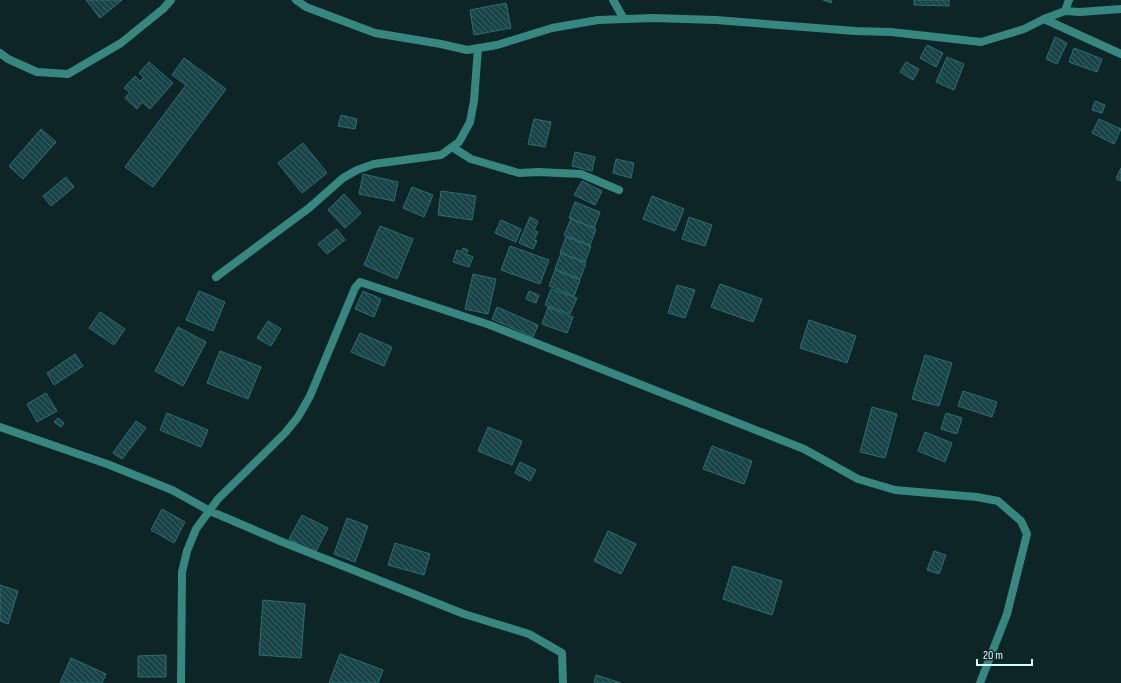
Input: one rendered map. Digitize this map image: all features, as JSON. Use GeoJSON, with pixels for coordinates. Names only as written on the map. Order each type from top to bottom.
{"type":"FeatureCollection","features":[{"type":"Feature","properties":{"kind":"street"},"geometry":{"type":"LineString","coordinates":[[0,53],[8,59],[37,72],[68,74],[121,43],[163,9],[171,0]]}},
{"type":"Feature","properties":{"kind":"street"},"geometry":{"type":"LineString","coordinates":[[296,0],[306,7],[375,33],[467,50],[497,45],[552,28],[598,20],[653,18],[716,20],[855,31],[891,32],[981,42],[1024,29],[1065,11],[1080,12],[1121,9]]}},
{"type":"Feature","properties":{"kind":"street"},"geometry":{"type":"LineString","coordinates":[[613,0],[624,19]]}},
{"type":"Feature","properties":{"kind":"street"},"geometry":{"type":"LineString","coordinates":[[1065,11],[1069,0]]}},
{"type":"Feature","properties":{"kind":"street"},"geometry":{"type":"LineString","coordinates":[[1044,19],[1121,54]]}},
{"type":"Feature","properties":{"kind":"street"},"geometry":{"type":"LineString","coordinates":[[216,276],[309,208],[343,178],[357,170],[374,164],[441,155],[459,142],[470,122],[474,101],[478,48]]}},
{"type":"Feature","properties":{"kind":"street"},"geometry":{"type":"LineString","coordinates":[[452,147],[471,159],[519,173],[538,172],[581,174],[619,190]]}},
{"type":"Feature","properties":{"kind":"street"},"geometry":{"type":"LineString","coordinates":[[181,683],[182,572],[187,551],[196,529],[218,499],[285,433],[298,417],[310,396],[355,288],[358,284],[364,283],[490,325],[804,449],[858,479],[895,490],[977,497],[998,501],[1021,521],[1027,534],[1007,614],[980,683]]}},
{"type":"Feature","properties":{"kind":"street"},"geometry":{"type":"LineString","coordinates":[[0,427],[108,464],[172,490],[210,511],[280,541],[464,614],[529,634],[562,652],[563,683]]}},
{"type":"Feature","properties":{"kind":"building"},"geometry":{"type":"Polygon","coordinates":[[[86,0],[122,0],[100,18],[86,0]]]}},
{"type":"Feature","properties":{"kind":"building"},"geometry":{"type":"Polygon","coordinates":[[[823,0],[832,0],[831,3],[823,0]]]}},
{"type":"Feature","properties":{"kind":"building"},"geometry":{"type":"Polygon","coordinates":[[[914,0],[949,0],[949,6],[914,5],[914,0]]]}},
{"type":"Feature","properties":{"kind":"building"},"geometry":{"type":"Polygon","coordinates":[[[506,3],[511,28],[474,35],[470,10],[506,3]]]}},
{"type":"Feature","properties":{"kind":"building"},"geometry":{"type":"Polygon","coordinates":[[[1055,37],[1067,43],[1057,64],[1046,59],[1055,37]]]}},
{"type":"Feature","properties":{"kind":"building"},"geometry":{"type":"Polygon","coordinates":[[[927,45],[943,53],[936,67],[920,58],[927,45]]]}},
{"type":"Feature","properties":{"kind":"building"},"geometry":{"type":"Polygon","coordinates":[[[1074,48],[1102,59],[1097,72],[1069,62],[1074,48]]]}},
{"type":"Feature","properties":{"kind":"building"},"geometry":{"type":"Polygon","coordinates":[[[947,57],[964,64],[954,90],[936,82],[947,57]]]}},
{"type":"Feature","properties":{"kind":"building"},"geometry":{"type":"Polygon","coordinates":[[[184,58],[226,89],[153,187],[125,167],[186,85],[172,75],[184,58]]]}},
{"type":"Feature","properties":{"kind":"building"},"geometry":{"type":"Polygon","coordinates":[[[149,62],[173,83],[150,109],[142,102],[137,109],[125,98],[130,92],[124,88],[135,76],[140,81],[144,78],[139,73],[149,62]]]}},
{"type":"Feature","properties":{"kind":"building"},"geometry":{"type":"Polygon","coordinates":[[[906,62],[919,69],[913,80],[900,72],[906,62]]]}},
{"type":"Feature","properties":{"kind":"building"},"geometry":{"type":"Polygon","coordinates":[[[1095,101],[1105,105],[1102,113],[1092,110],[1095,101]]]}},
{"type":"Feature","properties":{"kind":"building"},"geometry":{"type":"Polygon","coordinates":[[[341,115],[357,119],[355,129],[338,126],[341,115]]]}},
{"type":"Feature","properties":{"kind":"building"},"geometry":{"type":"Polygon","coordinates":[[[534,119],[551,122],[545,147],[528,144],[534,119]]]}},
{"type":"Feature","properties":{"kind":"building"},"geometry":{"type":"Polygon","coordinates":[[[1099,119],[1121,129],[1114,144],[1092,133],[1099,119]]]}},
{"type":"Feature","properties":{"kind":"building"},"geometry":{"type":"Polygon","coordinates":[[[41,129],[56,142],[23,179],[9,166],[41,129]]]}},
{"type":"Feature","properties":{"kind":"building"},"geometry":{"type":"Polygon","coordinates":[[[303,143],[327,173],[302,193],[278,163],[303,143]]]}},
{"type":"Feature","properties":{"kind":"building"},"geometry":{"type":"Polygon","coordinates":[[[575,152],[595,157],[592,171],[572,166],[575,152]]]}},
{"type":"Feature","properties":{"kind":"building"},"geometry":{"type":"Polygon","coordinates":[[[616,159],[634,163],[631,178],[613,173],[616,159]]]}},
{"type":"Feature","properties":{"kind":"building"},"geometry":{"type":"Polygon","coordinates":[[[1121,168],[1121,181],[1116,179],[1121,168]]]}},
{"type":"Feature","properties":{"kind":"building"},"geometry":{"type":"Polygon","coordinates":[[[363,174],[398,182],[394,201],[359,194],[363,174]]]}},
{"type":"Feature","properties":{"kind":"building"},"geometry":{"type":"Polygon","coordinates":[[[66,177],[74,187],[51,206],[43,196],[66,177]]]}},
{"type":"Feature","properties":{"kind":"building"},"geometry":{"type":"Polygon","coordinates":[[[582,181],[602,191],[595,205],[574,195],[582,181]]]}},
{"type":"Feature","properties":{"kind":"building"},"geometry":{"type":"Polygon","coordinates":[[[412,187],[433,195],[424,217],[403,208],[412,187]]]}},
{"type":"Feature","properties":{"kind":"building"},"geometry":{"type":"Polygon","coordinates":[[[441,191],[476,196],[472,220],[438,215],[441,191]]]}},
{"type":"Feature","properties":{"kind":"building"},"geometry":{"type":"Polygon","coordinates":[[[344,194],[361,213],[345,228],[328,210],[344,194]]]}},
{"type":"Feature","properties":{"kind":"building"},"geometry":{"type":"Polygon","coordinates":[[[652,196],[684,209],[675,231],[643,219],[652,196]]]}},
{"type":"Feature","properties":{"kind":"building"},"geometry":{"type":"Polygon","coordinates":[[[575,202],[600,212],[594,228],[569,218],[575,202]]]}},
{"type":"Feature","properties":{"kind":"building"},"geometry":{"type":"Polygon","coordinates":[[[530,217],[538,221],[534,231],[538,232],[534,240],[537,241],[533,249],[519,243],[530,217]]]}},
{"type":"Feature","properties":{"kind":"building"},"geometry":{"type":"Polygon","coordinates":[[[689,217],[712,225],[705,246],[682,239],[689,217]]]}},
{"type":"Feature","properties":{"kind":"building"},"geometry":{"type":"Polygon","coordinates":[[[571,219],[596,229],[590,245],[564,235],[571,219]]]}},
{"type":"Feature","properties":{"kind":"building"},"geometry":{"type":"Polygon","coordinates":[[[501,220],[521,229],[516,242],[495,233],[501,220]]]}},
{"type":"Feature","properties":{"kind":"building"},"geometry":{"type":"Polygon","coordinates":[[[380,226],[413,239],[397,279],[364,265],[380,226]]]}},
{"type":"Feature","properties":{"kind":"building"},"geometry":{"type":"Polygon","coordinates":[[[337,229],[345,240],[327,254],[318,244],[337,229]]]}},
{"type":"Feature","properties":{"kind":"building"},"geometry":{"type":"Polygon","coordinates":[[[566,237],[591,246],[585,262],[560,253],[566,237]]]}},
{"type":"Feature","properties":{"kind":"building"},"geometry":{"type":"Polygon","coordinates":[[[510,246],[549,260],[540,284],[501,270],[510,246]]]}},
{"type":"Feature","properties":{"kind":"building"},"geometry":{"type":"Polygon","coordinates":[[[463,248],[468,250],[466,254],[473,257],[469,267],[453,262],[457,250],[462,252],[463,248]]]}},
{"type":"Feature","properties":{"kind":"building"},"geometry":{"type":"Polygon","coordinates":[[[561,253],[586,263],[580,279],[555,269],[561,253]]]}},
{"type":"Feature","properties":{"kind":"building"},"geometry":{"type":"Polygon","coordinates":[[[555,270],[580,280],[574,296],[549,286],[555,270]]]}},
{"type":"Feature","properties":{"kind":"building"},"geometry":{"type":"Polygon","coordinates":[[[473,274],[496,279],[488,314],[465,309],[473,274]]]}},
{"type":"Feature","properties":{"kind":"building"},"geometry":{"type":"Polygon","coordinates":[[[720,284],[762,299],[753,322],[711,307],[720,284]]]}},
{"type":"Feature","properties":{"kind":"building"},"geometry":{"type":"Polygon","coordinates":[[[677,285],[695,290],[685,318],[668,313],[677,285]]]}},
{"type":"Feature","properties":{"kind":"building"},"geometry":{"type":"Polygon","coordinates":[[[551,289],[577,298],[570,314],[545,305],[551,289]]]}},
{"type":"Feature","properties":{"kind":"building"},"geometry":{"type":"Polygon","coordinates":[[[199,291],[225,302],[213,331],[186,320],[199,291]]]}},
{"type":"Feature","properties":{"kind":"building"},"geometry":{"type":"Polygon","coordinates":[[[363,291],[381,299],[374,317],[355,309],[363,291]]]}},
{"type":"Feature","properties":{"kind":"building"},"geometry":{"type":"Polygon","coordinates":[[[529,291],[539,295],[536,303],[526,299],[529,291]]]}},
{"type":"Feature","properties":{"kind":"building"},"geometry":{"type":"Polygon","coordinates":[[[497,307],[538,325],[533,337],[492,319],[497,307]]]}},
{"type":"Feature","properties":{"kind":"building"},"geometry":{"type":"Polygon","coordinates":[[[548,307],[573,317],[567,333],[542,324],[548,307]]]}},
{"type":"Feature","properties":{"kind":"building"},"geometry":{"type":"Polygon","coordinates":[[[100,312],[125,329],[114,345],[89,328],[100,312]]]}},
{"type":"Feature","properties":{"kind":"building"},"geometry":{"type":"Polygon","coordinates":[[[809,320],[856,336],[847,363],[800,348],[809,320]]]}},
{"type":"Feature","properties":{"kind":"building"},"geometry":{"type":"Polygon","coordinates":[[[268,321],[281,329],[271,346],[257,338],[268,321]]]}},
{"type":"Feature","properties":{"kind":"building"},"geometry":{"type":"Polygon","coordinates":[[[178,327],[206,342],[183,386],[155,371],[178,327]]]}},
{"type":"Feature","properties":{"kind":"building"},"geometry":{"type":"Polygon","coordinates":[[[360,333],[392,347],[384,366],[351,352],[360,333]]]}},
{"type":"Feature","properties":{"kind":"building"},"geometry":{"type":"Polygon","coordinates":[[[220,351],[261,367],[248,399],[207,383],[220,351]]]}},
{"type":"Feature","properties":{"kind":"building"},"geometry":{"type":"Polygon","coordinates":[[[75,354],[83,366],[54,385],[47,373],[75,354]]]}},
{"type":"Feature","properties":{"kind":"building"},"geometry":{"type":"Polygon","coordinates":[[[925,355],[952,363],[939,406],[912,399],[925,355]]]}},
{"type":"Feature","properties":{"kind":"building"},"geometry":{"type":"Polygon","coordinates":[[[963,391],[997,402],[992,417],[958,406],[963,391]]]}},
{"type":"Feature","properties":{"kind":"building"},"geometry":{"type":"Polygon","coordinates":[[[46,393],[57,411],[37,422],[27,404],[46,393]]]}},
{"type":"Feature","properties":{"kind":"building"},"geometry":{"type":"Polygon","coordinates":[[[872,407],[897,414],[885,458],[860,452],[872,407]]]}},
{"type":"Feature","properties":{"kind":"building"},"geometry":{"type":"Polygon","coordinates":[[[167,413],[208,430],[201,447],[160,430],[167,413]]]}},
{"type":"Feature","properties":{"kind":"building"},"geometry":{"type":"Polygon","coordinates":[[[946,413],[962,418],[957,434],[941,429],[946,413]]]}},
{"type":"Feature","properties":{"kind":"building"},"geometry":{"type":"Polygon","coordinates":[[[58,418],[64,423],[61,427],[54,422],[58,418]]]}},
{"type":"Feature","properties":{"kind":"building"},"geometry":{"type":"Polygon","coordinates":[[[136,421],[146,428],[122,459],[113,453],[136,421]]]}},
{"type":"Feature","properties":{"kind":"building"},"geometry":{"type":"Polygon","coordinates":[[[488,427],[522,441],[512,465],[478,451],[488,427]]]}},
{"type":"Feature","properties":{"kind":"building"},"geometry":{"type":"Polygon","coordinates":[[[925,432],[952,443],[945,462],[918,451],[925,432]]]}},
{"type":"Feature","properties":{"kind":"building"},"geometry":{"type":"Polygon","coordinates":[[[712,446],[752,461],[744,484],[703,469],[712,446]]]}},
{"type":"Feature","properties":{"kind":"building"},"geometry":{"type":"Polygon","coordinates":[[[520,462],[536,470],[530,481],[515,473],[520,462]]]}},
{"type":"Feature","properties":{"kind":"building"},"geometry":{"type":"Polygon","coordinates":[[[162,509],[185,522],[174,543],[151,530],[162,509]]]}},
{"type":"Feature","properties":{"kind":"building"},"geometry":{"type":"Polygon","coordinates":[[[302,515],[328,528],[315,553],[289,539],[302,515]]]}},
{"type":"Feature","properties":{"kind":"building"},"geometry":{"type":"Polygon","coordinates":[[[347,518],[368,526],[355,562],[334,554],[347,518]]]}},
{"type":"Feature","properties":{"kind":"building"},"geometry":{"type":"Polygon","coordinates":[[[608,531],[636,544],[621,574],[594,561],[608,531]]]}},
{"type":"Feature","properties":{"kind":"building"},"geometry":{"type":"Polygon","coordinates":[[[395,543],[430,554],[424,575],[388,565],[395,543]]]}},
{"type":"Feature","properties":{"kind":"building"},"geometry":{"type":"Polygon","coordinates":[[[934,551],[946,555],[939,574],[927,570],[934,551]]]}},
{"type":"Feature","properties":{"kind":"building"},"geometry":{"type":"Polygon","coordinates":[[[733,566],[782,581],[772,615],[723,599],[733,566]]]}},
{"type":"Feature","properties":{"kind":"building"},"geometry":{"type":"Polygon","coordinates":[[[0,585],[18,591],[8,624],[0,621],[0,585]]]}},
{"type":"Feature","properties":{"kind":"building"},"geometry":{"type":"Polygon","coordinates":[[[263,600],[305,604],[301,658],[259,655],[263,600]]]}},
{"type":"Feature","properties":{"kind":"building"},"geometry":{"type":"Polygon","coordinates":[[[340,654],[383,670],[378,683],[329,683],[340,654]]]}},
{"type":"Feature","properties":{"kind":"building"},"geometry":{"type":"Polygon","coordinates":[[[166,655],[166,677],[138,677],[138,656],[166,655]]]}},
{"type":"Feature","properties":{"kind":"building"},"geometry":{"type":"Polygon","coordinates":[[[71,658],[106,674],[102,683],[60,683],[71,658]]]}},
{"type":"Feature","properties":{"kind":"building"},"geometry":{"type":"Polygon","coordinates":[[[596,675],[621,683],[594,683],[596,675]]]}}]}
